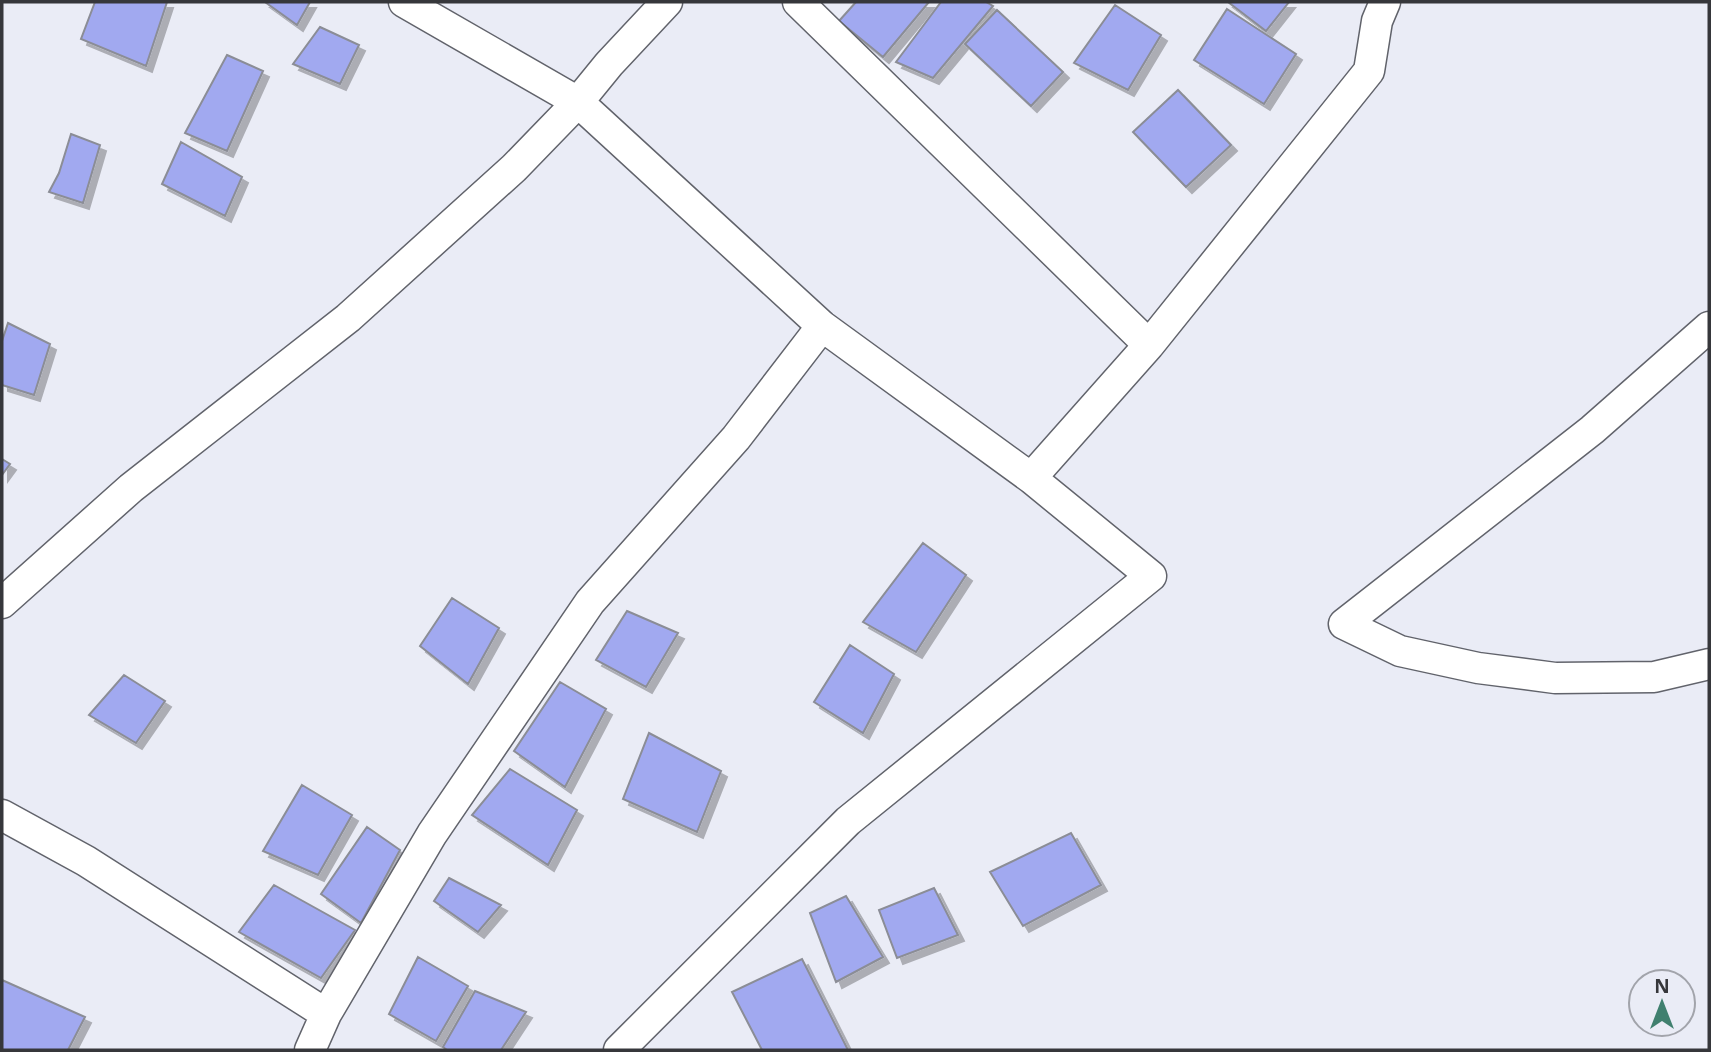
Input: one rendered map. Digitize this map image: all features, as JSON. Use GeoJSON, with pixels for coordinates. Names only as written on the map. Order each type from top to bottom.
{"type":"FeatureCollection","features":[{"type":"Feature","properties":{"kind":"street"},"geometry":{"type":"LineString","coordinates":[[404,2],[578,102],[822,326],[1031,478],[1151,576],[848,821],[619,1050]]}},
{"type":"Feature","properties":{"kind":"street"},"geometry":{"type":"LineString","coordinates":[[2,603],[131,488],[348,318],[514,168],[578,102],[609,64],[667,2]]}},
{"type":"Feature","properties":{"kind":"street"},"geometry":{"type":"LineString","coordinates":[[798,2],[1149,345]]}},
{"type":"Feature","properties":{"kind":"street"},"geometry":{"type":"LineString","coordinates":[[1031,478],[1149,345],[1369,71],[1377,21],[1385,2]]}},
{"type":"Feature","properties":{"kind":"street"},"geometry":{"type":"LineString","coordinates":[[310,1050],[326,1014],[432,834],[590,601],[736,438],[822,326]]}},
{"type":"Feature","properties":{"kind":"street"},"geometry":{"type":"LineString","coordinates":[[1709,327],[1592,430],[1345,624],[1400,651],[1478,668],[1555,678],[1654,677],[1709,664]]}},
{"type":"Feature","properties":{"kind":"street"},"geometry":{"type":"LineString","coordinates":[[2,815],[86,861],[326,1014]]}},
{"type":"Feature","properties":{"kind":"building"},"geometry":{"type":"Polygon","coordinates":[[[95,2],[167,2],[146,66],[81,39],[95,2]]]}},
{"type":"Feature","properties":{"kind":"building"},"geometry":{"type":"Polygon","coordinates":[[[265,2],[310,2],[297,25],[265,2]]]}},
{"type":"Feature","properties":{"kind":"building"},"geometry":{"type":"Polygon","coordinates":[[[856,2],[929,2],[883,57],[839,21],[856,2]]]}},
{"type":"Feature","properties":{"kind":"building"},"geometry":{"type":"Polygon","coordinates":[[[941,2],[986,2],[993,6],[933,78],[896,62],[941,2]]]}},
{"type":"Feature","properties":{"kind":"building"},"geometry":{"type":"Polygon","coordinates":[[[1228,2],[1289,2],[1266,31],[1228,2]]]}},
{"type":"Feature","properties":{"kind":"building"},"geometry":{"type":"Polygon","coordinates":[[[1115,5],[1161,35],[1128,90],[1074,63],[1115,5]]]}},
{"type":"Feature","properties":{"kind":"building"},"geometry":{"type":"Polygon","coordinates":[[[1227,9],[1296,54],[1264,104],[1194,60],[1227,9]]]}},
{"type":"Feature","properties":{"kind":"building"},"geometry":{"type":"Polygon","coordinates":[[[997,10],[1063,72],[1031,106],[965,44],[997,10]]]}},
{"type":"Feature","properties":{"kind":"building"},"geometry":{"type":"Polygon","coordinates":[[[320,27],[359,45],[340,84],[293,64],[320,27]]]}},
{"type":"Feature","properties":{"kind":"building"},"geometry":{"type":"Polygon","coordinates":[[[227,55],[263,71],[227,151],[185,133],[227,55]]]}},
{"type":"Feature","properties":{"kind":"building"},"geometry":{"type":"Polygon","coordinates":[[[1178,90],[1231,145],[1186,187],[1133,132],[1178,90]]]}},
{"type":"Feature","properties":{"kind":"building"},"geometry":{"type":"Polygon","coordinates":[[[71,134],[100,145],[83,203],[49,192],[59,173],[71,134]]]}},
{"type":"Feature","properties":{"kind":"building"},"geometry":{"type":"Polygon","coordinates":[[[181,142],[242,177],[225,216],[162,184],[181,142]]]}},
{"type":"Feature","properties":{"kind":"building"},"geometry":{"type":"Polygon","coordinates":[[[8,323],[50,344],[34,395],[2,385],[2,341],[8,323]]]}},
{"type":"Feature","properties":{"kind":"building"},"geometry":{"type":"Polygon","coordinates":[[[2,459],[10,464],[2,475],[2,459]]]}},
{"type":"Feature","properties":{"kind":"building"},"geometry":{"type":"Polygon","coordinates":[[[923,543],[966,575],[916,652],[863,622],[923,543]]]}},
{"type":"Feature","properties":{"kind":"building"},"geometry":{"type":"Polygon","coordinates":[[[452,598],[499,628],[468,684],[420,646],[452,598]]]}},
{"type":"Feature","properties":{"kind":"building"},"geometry":{"type":"Polygon","coordinates":[[[627,611],[678,633],[646,687],[596,660],[627,611]]]}},
{"type":"Feature","properties":{"kind":"building"},"geometry":{"type":"Polygon","coordinates":[[[850,645],[894,674],[863,733],[814,702],[850,645]]]}},
{"type":"Feature","properties":{"kind":"building"},"geometry":{"type":"Polygon","coordinates":[[[124,675],[165,701],[136,743],[89,715],[124,675]]]}},
{"type":"Feature","properties":{"kind":"building"},"geometry":{"type":"Polygon","coordinates":[[[560,682],[606,709],[565,787],[514,751],[560,682]]]}},
{"type":"Feature","properties":{"kind":"building"},"geometry":{"type":"Polygon","coordinates":[[[649,733],[721,771],[697,832],[623,799],[649,733]]]}},
{"type":"Feature","properties":{"kind":"building"},"geometry":{"type":"Polygon","coordinates":[[[510,769],[577,810],[548,865],[472,815],[510,769]]]}},
{"type":"Feature","properties":{"kind":"building"},"geometry":{"type":"Polygon","coordinates":[[[302,785],[352,815],[318,875],[263,851],[302,785]]]}},
{"type":"Feature","properties":{"kind":"building"},"geometry":{"type":"Polygon","coordinates":[[[367,827],[400,850],[361,923],[321,894],[367,827]]]}},
{"type":"Feature","properties":{"kind":"building"},"geometry":{"type":"Polygon","coordinates":[[[1071,833],[1101,885],[1023,926],[990,872],[1071,833]]]}},
{"type":"Feature","properties":{"kind":"building"},"geometry":{"type":"Polygon","coordinates":[[[449,878],[501,905],[478,932],[434,901],[449,878]]]}},
{"type":"Feature","properties":{"kind":"building"},"geometry":{"type":"Polygon","coordinates":[[[274,885],[355,930],[321,978],[239,932],[274,885]]]}},
{"type":"Feature","properties":{"kind":"building"},"geometry":{"type":"Polygon","coordinates":[[[934,888],[958,935],[897,958],[879,910],[934,888]]]}},
{"type":"Feature","properties":{"kind":"building"},"geometry":{"type":"Polygon","coordinates":[[[846,896],[883,957],[836,982],[810,913],[846,896]]]}},
{"type":"Feature","properties":{"kind":"building"},"geometry":{"type":"Polygon","coordinates":[[[418,957],[468,986],[436,1041],[389,1014],[418,957]]]}},
{"type":"Feature","properties":{"kind":"building"},"geometry":{"type":"Polygon","coordinates":[[[802,959],[848,1050],[762,1050],[732,992],[802,959]]]}},
{"type":"Feature","properties":{"kind":"building"},"geometry":{"type":"Polygon","coordinates":[[[2,980],[85,1017],[68,1050],[2,1050],[2,980]]]}},
{"type":"Feature","properties":{"kind":"building"},"geometry":{"type":"Polygon","coordinates":[[[475,991],[526,1012],[501,1050],[447,1050],[443,1047],[475,991]]]}}]}
